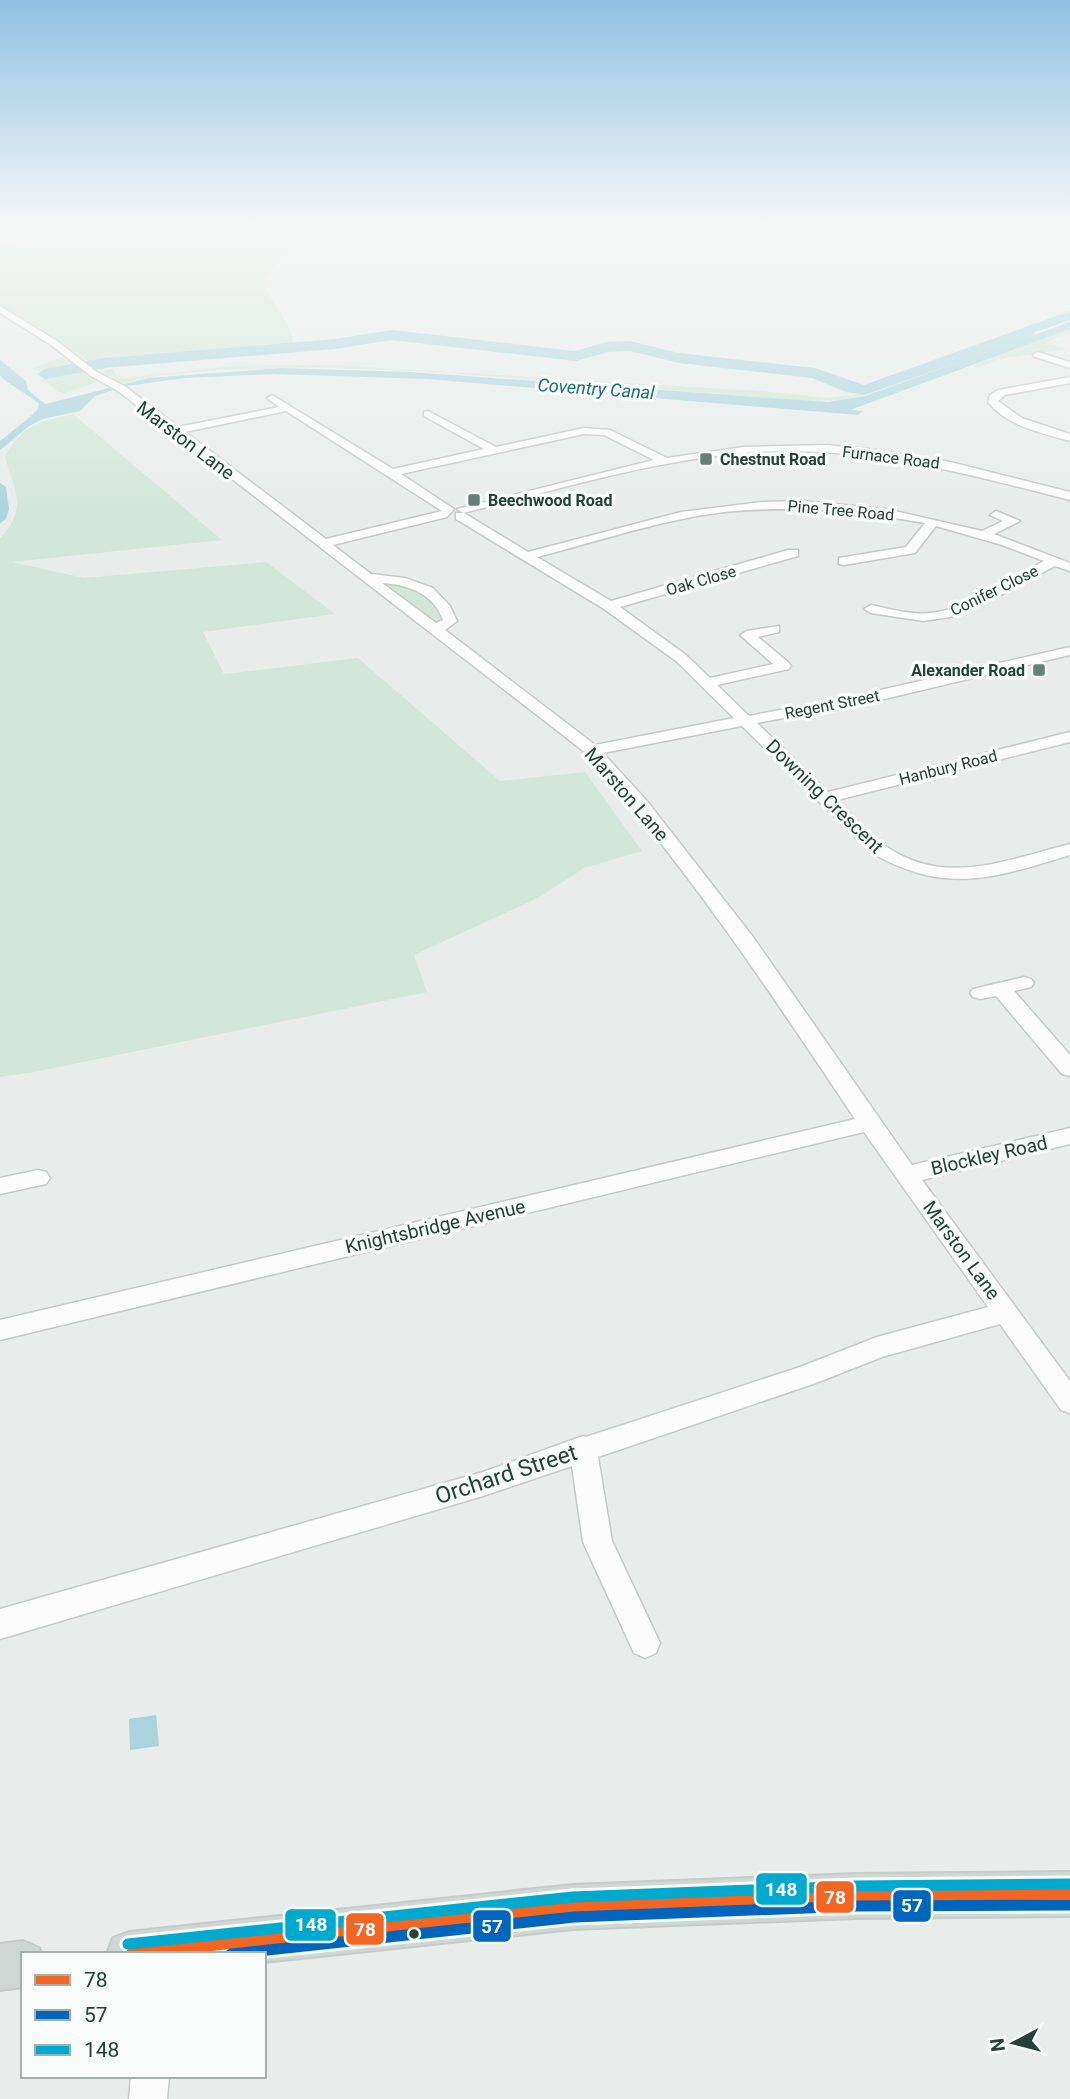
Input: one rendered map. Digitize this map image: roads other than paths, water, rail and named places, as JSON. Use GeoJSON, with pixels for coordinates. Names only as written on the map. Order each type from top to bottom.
{"type":"FeatureCollection","features":[{"type":"Feature","properties":{"kind":"main road"},"geometry":{"type":"LineString","coordinates":[[159,1952],[573,1907],[856,1896],[1070,1894]]}},
{"type":"Feature","properties":{"kind":"main road"},"geometry":{"type":"LineString","coordinates":[[0,1967],[21,1964]]}},
{"type":"Feature","properties":{"kind":"street","name":"Marston Lane"},"geometry":{"type":"LineString","coordinates":[[22,323],[117,387],[592,750],[641,805],[747,941],[870,1123],[1070,1402]]}},
{"type":"Feature","properties":{"kind":"street"},"geometry":{"type":"LineString","coordinates":[[1038,355],[1070,365]]}},
{"type":"Feature","properties":{"kind":"street"},"geometry":{"type":"LineString","coordinates":[[1070,380],[1002,392],[994,397],[993,402],[998,408],[1020,420],[1070,438]]}},
{"type":"Feature","properties":{"kind":"street"},"geometry":{"type":"LineString","coordinates":[[272,398],[609,606],[681,658],[747,722]]}},
{"type":"Feature","properties":{"kind":"street"},"geometry":{"type":"LineString","coordinates":[[173,431],[288,408]]}},
{"type":"Feature","properties":{"kind":"street"},"geometry":{"type":"LineString","coordinates":[[428,414],[493,450]]}},
{"type":"Feature","properties":{"kind":"street"},"geometry":{"type":"LineString","coordinates":[[391,473],[571,433],[597,430],[666,462]]}},
{"type":"Feature","properties":{"kind":"street","name":"Furnace Road"},"geometry":{"type":"LineString","coordinates":[[323,544],[666,462],[747,450],[857,451],[971,468],[1070,496]]}},
{"type":"Feature","properties":{"kind":"street","name":"Pine Tree Road"},"geometry":{"type":"LineString","coordinates":[[526,556],[681,516],[747,506],[806,504],[843,507],[933,522],[982,535],[1070,567]]}},
{"type":"Feature","properties":{"kind":"street"},"geometry":{"type":"LineString","coordinates":[[982,535],[1014,520],[996,514]]}},
{"type":"Feature","properties":{"kind":"street"},"geometry":{"type":"LineString","coordinates":[[844,561],[910,550],[933,522]]}},
{"type":"Feature","properties":{"kind":"street","name":"Oak Close"},"geometry":{"type":"LineString","coordinates":[[609,606],[793,553]]}},
{"type":"Feature","properties":{"kind":"street","name":"Conifer Close"},"geometry":{"type":"LineString","coordinates":[[881,614],[931,617],[945,614],[976,603],[1054,561]]}},
{"type":"Feature","properties":{"kind":"street"},"geometry":{"type":"LineString","coordinates":[[366,578],[405,580],[436,596],[447,608],[450,621],[435,630]]}},
{"type":"Feature","properties":{"kind":"street"},"geometry":{"type":"LineString","coordinates":[[707,683],[784,666],[747,635],[774,629]]}},
{"type":"Feature","properties":{"kind":"street","name":"Regent Street"},"geometry":{"type":"LineString","coordinates":[[592,750],[889,694],[1070,651]]}},
{"type":"Feature","properties":{"kind":"street","name":"Downing Crescent"},"geometry":{"type":"LineString","coordinates":[[747,722],[884,853],[900,864],[941,875],[976,874],[1070,849]]}},
{"type":"Feature","properties":{"kind":"street","name":"Hanbury Road"},"geometry":{"type":"LineString","coordinates":[[825,798],[1070,737]]}},
{"type":"Feature","properties":{"kind":"street"},"geometry":{"type":"LineString","coordinates":[[1024,983],[990,990],[1070,1069]]}},
{"type":"Feature","properties":{"kind":"street","name":"Knightsbridge Avenue"},"geometry":{"type":"LineString","coordinates":[[0,1330],[870,1123]]}},
{"type":"Feature","properties":{"kind":"street","name":"Blockley Road"},"geometry":{"type":"LineString","coordinates":[[907,1175],[1070,1136]]}},
{"type":"Feature","properties":{"kind":"street"},"geometry":{"type":"LineString","coordinates":[[0,1186],[38,1178]]}},
{"type":"Feature","properties":{"kind":"street","name":"Orchard Street"},"geometry":{"type":"LineString","coordinates":[[0,1624],[483,1484],[583,1448],[807,1375],[877,1348],[1007,1312]]}},
{"type":"Feature","properties":{"kind":"street"},"geometry":{"type":"LineString","coordinates":[[583,1448],[598,1542],[645,1643]]}},
{"type":"Feature","properties":{"kind":"street"},"geometry":{"type":"LineString","coordinates":[[148,2099],[150,2078]]}},
{"type":"Feature","properties":{"kind":"water"},"geometry":{"type":"Polygon","coordinates":[[[1070,323],[1070,329],[850,410],[863,411],[858,415],[427,379],[273,374],[185,378],[126,386],[95,396],[80,411],[42,419],[9,437],[37,410],[39,404],[0,376],[0,360],[26,381],[28,390],[45,404],[149,378],[281,368],[410,372],[828,402],[865,396],[1070,323]]]}},
{"type":"Feature","properties":{"kind":"water"},"geometry":{"type":"Polygon","coordinates":[[[156,1715],[159,1746],[130,1750],[129,1719],[156,1715]]]}},
{"type":"Feature","properties":{"kind":"waterway"},"geometry":{"type":"LineString","coordinates":[[45,374],[104,363],[335,344],[392,335],[576,356],[607,347],[630,346],[679,358],[815,373],[852,388],[865,390],[1028,333],[1027,330],[1047,323]]}},
{"type":"Feature","properties":{"kind":"waterway","name":"Coventry Canal"},"geometry":{"type":"LineString","coordinates":[[0,447],[30,420]]}},
{"type":"Feature","properties":{"kind":"waterway","name":"Coventry Canal"},"geometry":{"type":"LineString","coordinates":[[0,487],[3,509],[0,519]]}},
{"type":"Feature","properties":{"kind":"place","name":"Chestnut Road"},"geometry":{"type":"Point","coordinates":[706,459]}},
{"type":"Feature","properties":{"kind":"place","name":"Beechwood Road"},"geometry":{"type":"Point","coordinates":[474,500]}},
{"type":"Feature","properties":{"kind":"place","name":"Alexander Road"},"geometry":{"type":"Point","coordinates":[1039,670]}}]}
